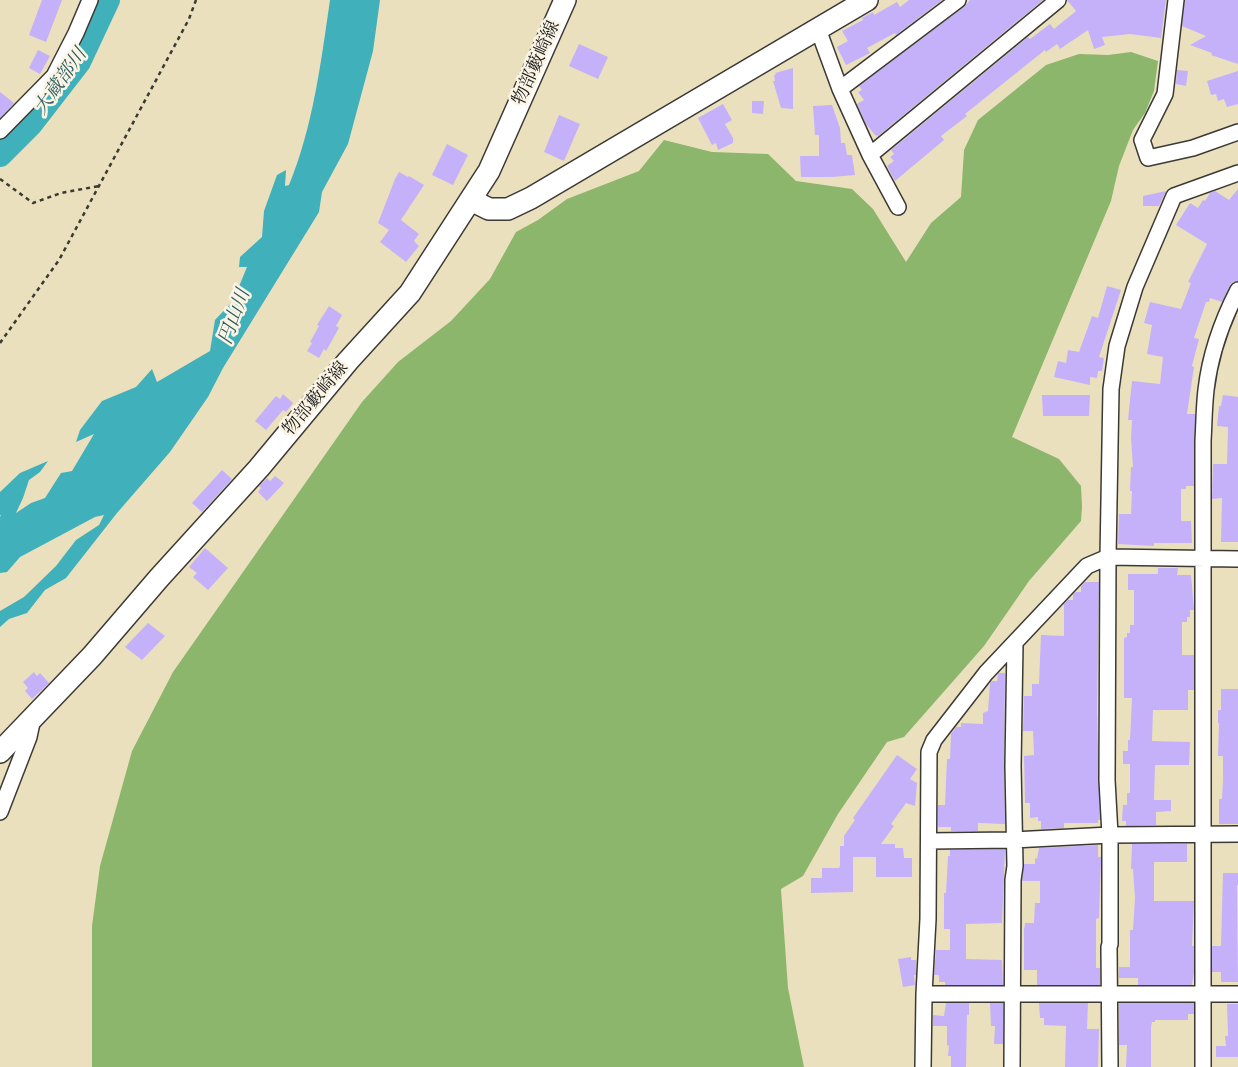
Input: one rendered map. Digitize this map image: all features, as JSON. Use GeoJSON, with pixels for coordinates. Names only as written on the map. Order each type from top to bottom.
{"type":"FeatureCollection","features":[{"type":"Feature","properties":{"kind":"main road","name":"物部藪崎線"},"geometry":{"type":"LineString","coordinates":[[0,752],[92,656],[259,468],[348,361],[410,293],[489,172],[565,0]]}},
{"type":"Feature","properties":{"kind":"main road"},"geometry":{"type":"LineString","coordinates":[[471,200],[489,209],[508,209],[531,198],[867,0]]}},
{"type":"Feature","properties":{"kind":"street"},"geometry":{"type":"LineString","coordinates":[[0,131],[54,76],[90,0]]}},
{"type":"Feature","properties":{"kind":"street"},"geometry":{"type":"LineString","coordinates":[[840,89],[958,0]]}},
{"type":"Feature","properties":{"kind":"street"},"geometry":{"type":"LineString","coordinates":[[870,155],[1058,0]]}},
{"type":"Feature","properties":{"kind":"street"},"geometry":{"type":"LineString","coordinates":[[1176,0],[1165,94],[1142,140],[1148,158],[1193,148],[1238,132]]}},
{"type":"Feature","properties":{"kind":"street"},"geometry":{"type":"LineString","coordinates":[[818,29],[840,89],[870,155],[898,207]]}},
{"type":"Feature","properties":{"kind":"street"},"geometry":{"type":"LineString","coordinates":[[1110,1067],[1110,835],[1107,780],[1108,557],[1111,389],[1117,346],[1135,287],[1174,196],[1238,173]]}},
{"type":"Feature","properties":{"kind":"street"},"geometry":{"type":"LineString","coordinates":[[1203,1067],[1203,441],[1206,389],[1213,354],[1225,316],[1238,290]]}},
{"type":"Feature","properties":{"kind":"street"},"geometry":{"type":"LineString","coordinates":[[923,1067],[928,919],[929,752],[934,740],[986,674],[1087,566],[1108,557],[1238,559]]}},
{"type":"Feature","properties":{"kind":"street"},"geometry":{"type":"LineString","coordinates":[[1012,1067],[1013,880],[1015,866],[1013,840],[1015,643]]}},
{"type":"Feature","properties":{"kind":"street"},"geometry":{"type":"LineString","coordinates":[[0,812],[29,737],[33,718]]}},
{"type":"Feature","properties":{"kind":"street"},"geometry":{"type":"LineString","coordinates":[[929,841],[1013,840],[1110,835],[1238,834]]}},
{"type":"Feature","properties":{"kind":"street"},"geometry":{"type":"LineString","coordinates":[[924,994],[1238,994]]}},
{"type":"Feature","properties":{"kind":"path"},"geometry":{"type":"LineString","coordinates":[[0,343],[59,260],[189,20],[196,0]]}},
{"type":"Feature","properties":{"kind":"path"},"geometry":{"type":"LineString","coordinates":[[0,179],[33,203],[61,193],[99,186]]}},
{"type":"Feature","properties":{"kind":"green space"},"geometry":{"type":"Polygon","coordinates":[[[1131,52],[1158,61],[1154,91],[1145,113],[1133,130],[1119,166],[1111,201],[1012,437],[1059,459],[1081,486],[1081,521],[1029,581],[984,646],[904,737],[887,742],[838,814],[803,876],[781,889],[788,988],[804,1067],[92,1067],[92,926],[100,866],[132,751],[173,672],[362,402],[398,362],[451,321],[490,279],[516,232],[538,220],[567,199],[639,171],[664,140],[712,152],[768,154],[796,181],[852,189],[873,209],[906,262],[931,223],[961,197],[964,150],[978,120],[1046,65],[1079,54],[1108,55],[1131,52]]]}},
{"type":"Feature","properties":{"kind":"water","name":"円山川"},"geometry":{"type":"Polygon","coordinates":[[[330,0],[380,0],[373,51],[348,144],[322,192],[319,212],[223,368],[208,397],[170,452],[117,513],[66,578],[45,590],[27,613],[9,619],[0,627],[0,611],[24,597],[56,566],[76,540],[99,525],[104,515],[95,517],[20,557],[7,572],[0,573],[0,492],[20,473],[48,461],[40,472],[29,480],[16,513],[31,503],[45,498],[61,473],[72,471],[94,434],[76,442],[80,430],[102,401],[136,387],[152,369],[157,382],[210,351],[215,320],[233,301],[247,267],[239,267],[240,257],[262,237],[264,211],[277,175],[286,170],[285,186],[289,185],[297,163],[315,94],[330,0]]]}},
{"type":"Feature","properties":{"kind":"building"},"geometry":{"type":"Polygon","coordinates":[[[42,0],[62,0],[46,42],[29,35],[42,0]]]}},
{"type":"Feature","properties":{"kind":"building"},"geometry":{"type":"Polygon","coordinates":[[[909,0],[942,0],[896,35],[895,33],[867,48],[870,53],[846,65],[837,47],[848,41],[842,31],[863,20],[862,18],[873,12],[874,15],[897,2],[900,7],[909,0]]]}},
{"type":"Feature","properties":{"kind":"building"},"geometry":{"type":"Polygon","coordinates":[[[970,0],[1043,0],[878,136],[875,135],[866,124],[857,104],[864,100],[858,92],[862,90],[859,86],[964,7],[970,0]]]}},
{"type":"Feature","properties":{"kind":"building"},"geometry":{"type":"Polygon","coordinates":[[[1067,0],[1166,0],[1161,38],[1130,34],[1102,37],[1105,45],[1094,49],[1088,30],[1060,49],[1057,44],[1046,52],[1045,50],[965,114],[967,116],[941,136],[944,140],[895,181],[887,166],[894,161],[890,157],[894,154],[891,150],[1028,37],[1030,39],[1050,24],[1054,29],[1076,11],[1067,0]]]}},
{"type":"Feature","properties":{"kind":"building"},"geometry":{"type":"Polygon","coordinates":[[[1185,0],[1238,0],[1238,64],[1211,55],[1212,53],[1190,45],[1206,36],[1182,26],[1185,0]]]}},
{"type":"Feature","properties":{"kind":"building"},"geometry":{"type":"Polygon","coordinates":[[[579,44],[608,57],[598,79],[569,66],[579,44]]]}},
{"type":"Feature","properties":{"kind":"building"},"geometry":{"type":"Polygon","coordinates":[[[38,50],[50,56],[40,74],[29,68],[38,50]]]}},
{"type":"Feature","properties":{"kind":"building"},"geometry":{"type":"Polygon","coordinates":[[[793,68],[793,109],[781,108],[773,81],[775,81],[774,75],[776,75],[775,73],[793,68]]]}},
{"type":"Feature","properties":{"kind":"building"},"geometry":{"type":"Polygon","coordinates":[[[1177,70],[1188,71],[1186,86],[1176,84],[1177,70]]]}},
{"type":"Feature","properties":{"kind":"building"},"geometry":{"type":"Polygon","coordinates":[[[1238,71],[1238,104],[1227,107],[1224,99],[1218,101],[1216,94],[1211,95],[1207,81],[1238,71]]]}},
{"type":"Feature","properties":{"kind":"building"},"geometry":{"type":"Polygon","coordinates":[[[0,92],[14,103],[0,118],[0,92]]]}},
{"type":"Feature","properties":{"kind":"building"},"geometry":{"type":"Polygon","coordinates":[[[752,101],[764,101],[763,114],[752,113],[752,101]]]}},
{"type":"Feature","properties":{"kind":"building"},"geometry":{"type":"Polygon","coordinates":[[[723,104],[732,120],[725,124],[733,138],[733,143],[718,150],[716,143],[712,145],[698,118],[723,104]]]}},
{"type":"Feature","properties":{"kind":"building"},"geometry":{"type":"Polygon","coordinates":[[[832,105],[840,128],[841,143],[845,143],[847,155],[852,155],[855,175],[801,177],[800,156],[819,156],[819,135],[815,135],[813,106],[832,105]]]}},
{"type":"Feature","properties":{"kind":"building"},"geometry":{"type":"Polygon","coordinates":[[[559,115],[580,124],[564,161],[544,152],[559,115]]]}},
{"type":"Feature","properties":{"kind":"building"},"geometry":{"type":"Polygon","coordinates":[[[447,144],[468,155],[453,185],[432,175],[447,144]]]}},
{"type":"Feature","properties":{"kind":"building"},"geometry":{"type":"Polygon","coordinates":[[[399,172],[424,185],[401,220],[419,234],[414,241],[419,246],[406,262],[380,242],[389,230],[378,223],[399,172]]]}},
{"type":"Feature","properties":{"kind":"building"},"geometry":{"type":"Polygon","coordinates":[[[1238,189],[1238,281],[1230,285],[1222,302],[1210,298],[1209,302],[1206,302],[1194,338],[1199,339],[1192,366],[1194,367],[1187,414],[1195,414],[1194,486],[1186,486],[1186,489],[1181,489],[1181,521],[1191,521],[1192,543],[1154,543],[1154,546],[1118,544],[1119,514],[1131,514],[1132,420],[1128,420],[1132,381],[1160,384],[1163,357],[1147,354],[1152,325],[1144,323],[1150,302],[1181,309],[1191,283],[1188,282],[1207,244],[1176,225],[1190,203],[1198,208],[1210,193],[1215,191],[1229,200],[1238,189]]]}},
{"type":"Feature","properties":{"kind":"building"},"geometry":{"type":"Polygon","coordinates":[[[1166,191],[1159,206],[1143,206],[1143,196],[1166,191]]]}},
{"type":"Feature","properties":{"kind":"building"},"geometry":{"type":"Polygon","coordinates":[[[1107,286],[1121,290],[1099,357],[1104,358],[1102,371],[1098,371],[1097,378],[1090,377],[1090,385],[1054,377],[1058,361],[1066,363],[1068,350],[1079,352],[1092,316],[1098,318],[1107,286]]]}},
{"type":"Feature","properties":{"kind":"building"},"geometry":{"type":"Polygon","coordinates":[[[329,306],[342,315],[336,326],[339,328],[326,351],[324,349],[319,358],[307,351],[319,326],[317,325],[329,306]]]}},
{"type":"Feature","properties":{"kind":"building"},"geometry":{"type":"Polygon","coordinates":[[[283,394],[293,403],[286,412],[283,410],[266,430],[255,421],[276,396],[280,399],[283,394]]]}},
{"type":"Feature","properties":{"kind":"building"},"geometry":{"type":"Polygon","coordinates":[[[1042,395],[1090,395],[1089,416],[1043,416],[1042,395]]]}},
{"type":"Feature","properties":{"kind":"building"},"geometry":{"type":"Polygon","coordinates":[[[1223,395],[1238,397],[1238,542],[1221,542],[1222,498],[1212,499],[1213,464],[1227,464],[1228,427],[1217,426],[1219,406],[1221,406],[1223,395]]]}},
{"type":"Feature","properties":{"kind":"building"},"geometry":{"type":"Polygon","coordinates":[[[222,470],[232,479],[202,512],[192,503],[222,470]]]}},
{"type":"Feature","properties":{"kind":"building"},"geometry":{"type":"Polygon","coordinates":[[[275,476],[284,483],[267,501],[258,492],[261,488],[259,486],[267,478],[270,481],[275,476]]]}},
{"type":"Feature","properties":{"kind":"building"},"geometry":{"type":"Polygon","coordinates":[[[205,548],[228,568],[208,590],[193,577],[197,573],[189,567],[205,548]]]}},
{"type":"Feature","properties":{"kind":"building"},"geometry":{"type":"Polygon","coordinates":[[[1158,568],[1178,568],[1177,575],[1191,575],[1194,610],[1190,610],[1190,617],[1187,617],[1187,622],[1182,622],[1182,655],[1194,655],[1194,690],[1188,690],[1188,710],[1153,710],[1152,741],[1190,742],[1189,765],[1155,765],[1154,800],[1171,800],[1171,811],[1156,812],[1156,825],[1126,826],[1126,821],[1122,821],[1123,805],[1127,805],[1127,793],[1130,793],[1130,764],[1123,764],[1123,751],[1128,751],[1128,740],[1130,740],[1132,698],[1124,698],[1124,638],[1127,637],[1127,633],[1130,633],[1130,625],[1134,625],[1134,590],[1128,590],[1128,574],[1158,574],[1158,568]]]}},
{"type":"Feature","properties":{"kind":"building"},"geometry":{"type":"Polygon","coordinates":[[[1085,582],[1099,582],[1097,710],[1100,820],[1098,820],[1098,823],[1064,823],[1064,828],[1041,829],[1041,821],[1038,821],[1038,817],[1030,818],[1030,803],[1025,803],[1024,756],[1034,755],[1033,731],[1023,731],[1024,696],[1032,696],[1032,684],[1039,684],[1041,635],[1064,636],[1064,604],[1068,600],[1073,600],[1073,594],[1081,592],[1081,586],[1085,582]]]}},
{"type":"Feature","properties":{"kind":"building"},"geometry":{"type":"Polygon","coordinates":[[[148,623],[165,636],[142,660],[125,647],[148,623]]]}},
{"type":"Feature","properties":{"kind":"building"},"geometry":{"type":"Polygon","coordinates":[[[34,672],[37,676],[40,673],[49,683],[32,699],[25,691],[28,688],[23,682],[34,672]]]}},
{"type":"Feature","properties":{"kind":"building"},"geometry":{"type":"Polygon","coordinates":[[[999,673],[1005,673],[1005,824],[978,823],[978,831],[951,831],[951,827],[938,827],[938,805],[945,805],[947,759],[950,759],[951,734],[956,727],[961,727],[961,723],[983,724],[983,713],[988,711],[990,683],[997,681],[999,673]]]}},
{"type":"Feature","properties":{"kind":"building"},"geometry":{"type":"Polygon","coordinates":[[[1221,689],[1238,689],[1238,824],[1219,824],[1219,799],[1222,799],[1223,780],[1223,756],[1218,756],[1218,710],[1221,710],[1221,689]]]}},
{"type":"Feature","properties":{"kind":"building"},"geometry":{"type":"Polygon","coordinates":[[[897,755],[917,769],[910,779],[917,783],[915,806],[906,803],[891,824],[894,826],[881,844],[895,844],[895,848],[903,848],[904,858],[912,858],[912,877],[876,877],[876,857],[853,857],[853,892],[811,893],[811,878],[822,878],[822,868],[839,868],[840,846],[844,846],[844,836],[855,820],[853,818],[897,755]]]}},
{"type":"Feature","properties":{"kind":"building"},"geometry":{"type":"Polygon","coordinates":[[[1132,844],[1187,844],[1187,862],[1154,862],[1154,901],[1194,901],[1192,946],[1194,946],[1194,972],[1192,985],[1138,985],[1138,978],[1119,978],[1119,967],[1130,967],[1130,930],[1133,930],[1135,898],[1133,869],[1131,869],[1132,844]]]}},
{"type":"Feature","properties":{"kind":"building"},"geometry":{"type":"Polygon","coordinates":[[[1098,845],[1098,857],[1101,857],[1101,861],[1099,918],[1096,919],[1096,968],[1100,968],[1100,985],[1037,985],[1037,970],[1024,970],[1024,930],[1025,923],[1034,923],[1035,903],[1040,903],[1040,881],[1022,881],[1024,864],[1035,864],[1039,848],[1098,845]]]}},
{"type":"Feature","properties":{"kind":"building"},"geometry":{"type":"Polygon","coordinates":[[[1005,849],[1002,923],[966,924],[966,959],[1002,960],[1003,985],[945,985],[945,982],[939,982],[939,975],[934,975],[936,950],[950,950],[950,929],[944,929],[944,893],[946,893],[950,850],[1005,849]]]}},
{"type":"Feature","properties":{"kind":"building"},"geometry":{"type":"Polygon","coordinates":[[[1223,873],[1238,873],[1238,982],[1222,982],[1221,972],[1212,972],[1212,946],[1221,946],[1223,873]]]}},
{"type":"Feature","properties":{"kind":"building"},"geometry":{"type":"Polygon","coordinates":[[[911,957],[911,960],[916,960],[915,985],[903,987],[898,959],[911,957]]]}},
{"type":"Feature","properties":{"kind":"building"},"geometry":{"type":"Polygon","coordinates":[[[946,1003],[969,1003],[966,1067],[951,1067],[951,1056],[948,1056],[949,1045],[947,1046],[947,1026],[933,1026],[933,1015],[944,1016],[946,1003]]]}},
{"type":"Feature","properties":{"kind":"building"},"geometry":{"type":"Polygon","coordinates":[[[990,1003],[1003,1003],[1003,1044],[994,1044],[995,1026],[991,1026],[990,1003]]]}},
{"type":"Feature","properties":{"kind":"building"},"geometry":{"type":"Polygon","coordinates":[[[1039,1003],[1088,1003],[1087,1029],[1099,1029],[1098,1067],[1065,1067],[1066,1026],[1044,1025],[1044,1018],[1040,1018],[1039,1003]]]}},
{"type":"Feature","properties":{"kind":"building"},"geometry":{"type":"Polygon","coordinates":[[[1119,1003],[1194,1003],[1194,1014],[1188,1014],[1188,1020],[1155,1020],[1155,1022],[1152,1022],[1151,1067],[1126,1067],[1127,1045],[1119,1045],[1119,1003]]]}},
{"type":"Feature","properties":{"kind":"building"},"geometry":{"type":"Polygon","coordinates":[[[1227,1004],[1238,1004],[1238,1057],[1216,1057],[1216,1046],[1226,1046],[1225,1036],[1228,1036],[1227,1004]]]}},
{"type":"Feature","properties":{"kind":"waterway","name":"大蔵部川"},"geometry":{"type":"LineString","coordinates":[[0,155],[31,124],[79,62],[108,0]]}}]}
